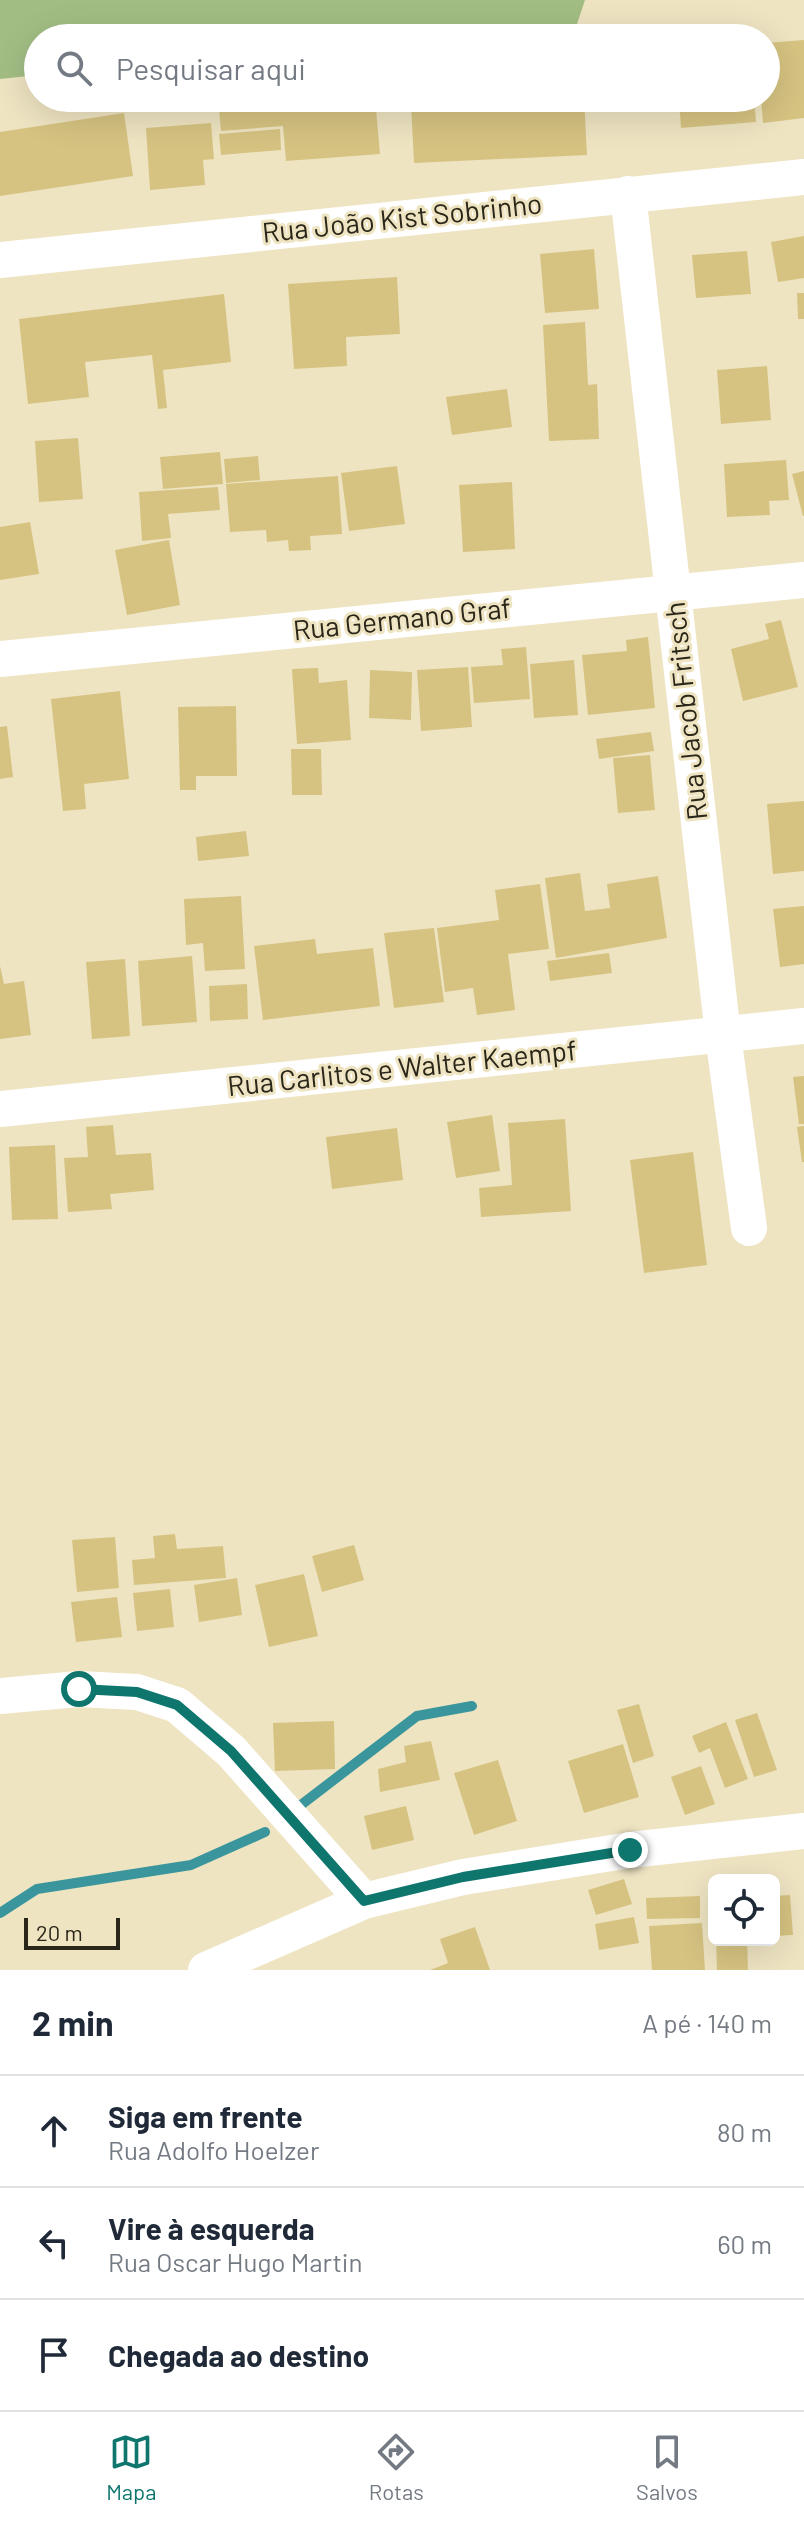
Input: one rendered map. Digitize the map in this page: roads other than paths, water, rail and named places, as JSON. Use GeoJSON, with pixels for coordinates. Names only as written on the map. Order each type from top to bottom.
{"type":"FeatureCollection","features":[{"type":"Feature","properties":{"kind":"street","name":"Rua João Kist Sobrinho"},"geometry":{"type":"LineString","coordinates":[[0,260],[804,177]]}},
{"type":"Feature","properties":{"kind":"street","name":"Rua Jacob Fritsch"},"geometry":{"type":"LineString","coordinates":[[628,194],[723,1035],[749,1228]]}},
{"type":"Feature","properties":{"kind":"street","name":"Rua Germano Graf"},"geometry":{"type":"LineString","coordinates":[[0,659],[804,580]]}},
{"type":"Feature","properties":{"kind":"street","name":"Rua Carlitos e Walter Kaempf"},"geometry":{"type":"LineString","coordinates":[[0,1109],[804,1026]]}},
{"type":"Feature","properties":{"kind":"street"},"geometry":{"type":"LineString","coordinates":[[0,1696],[79,1689],[122,1691],[137,1692],[177,1705],[231,1751],[364,1901]]}},
{"type":"Feature","properties":{"kind":"street"},"geometry":{"type":"LineString","coordinates":[[206,1970],[364,1901],[463,1877],[630,1850],[804,1831]]}},
{"type":"Feature","properties":{"kind":"waterway"},"geometry":{"type":"LineString","coordinates":[[297,1808],[417,1716],[472,1706]]}},
{"type":"Feature","properties":{"kind":"waterway"},"geometry":{"type":"LineString","coordinates":[[0,1913],[37,1889],[191,1865],[265,1832]]}}]}
